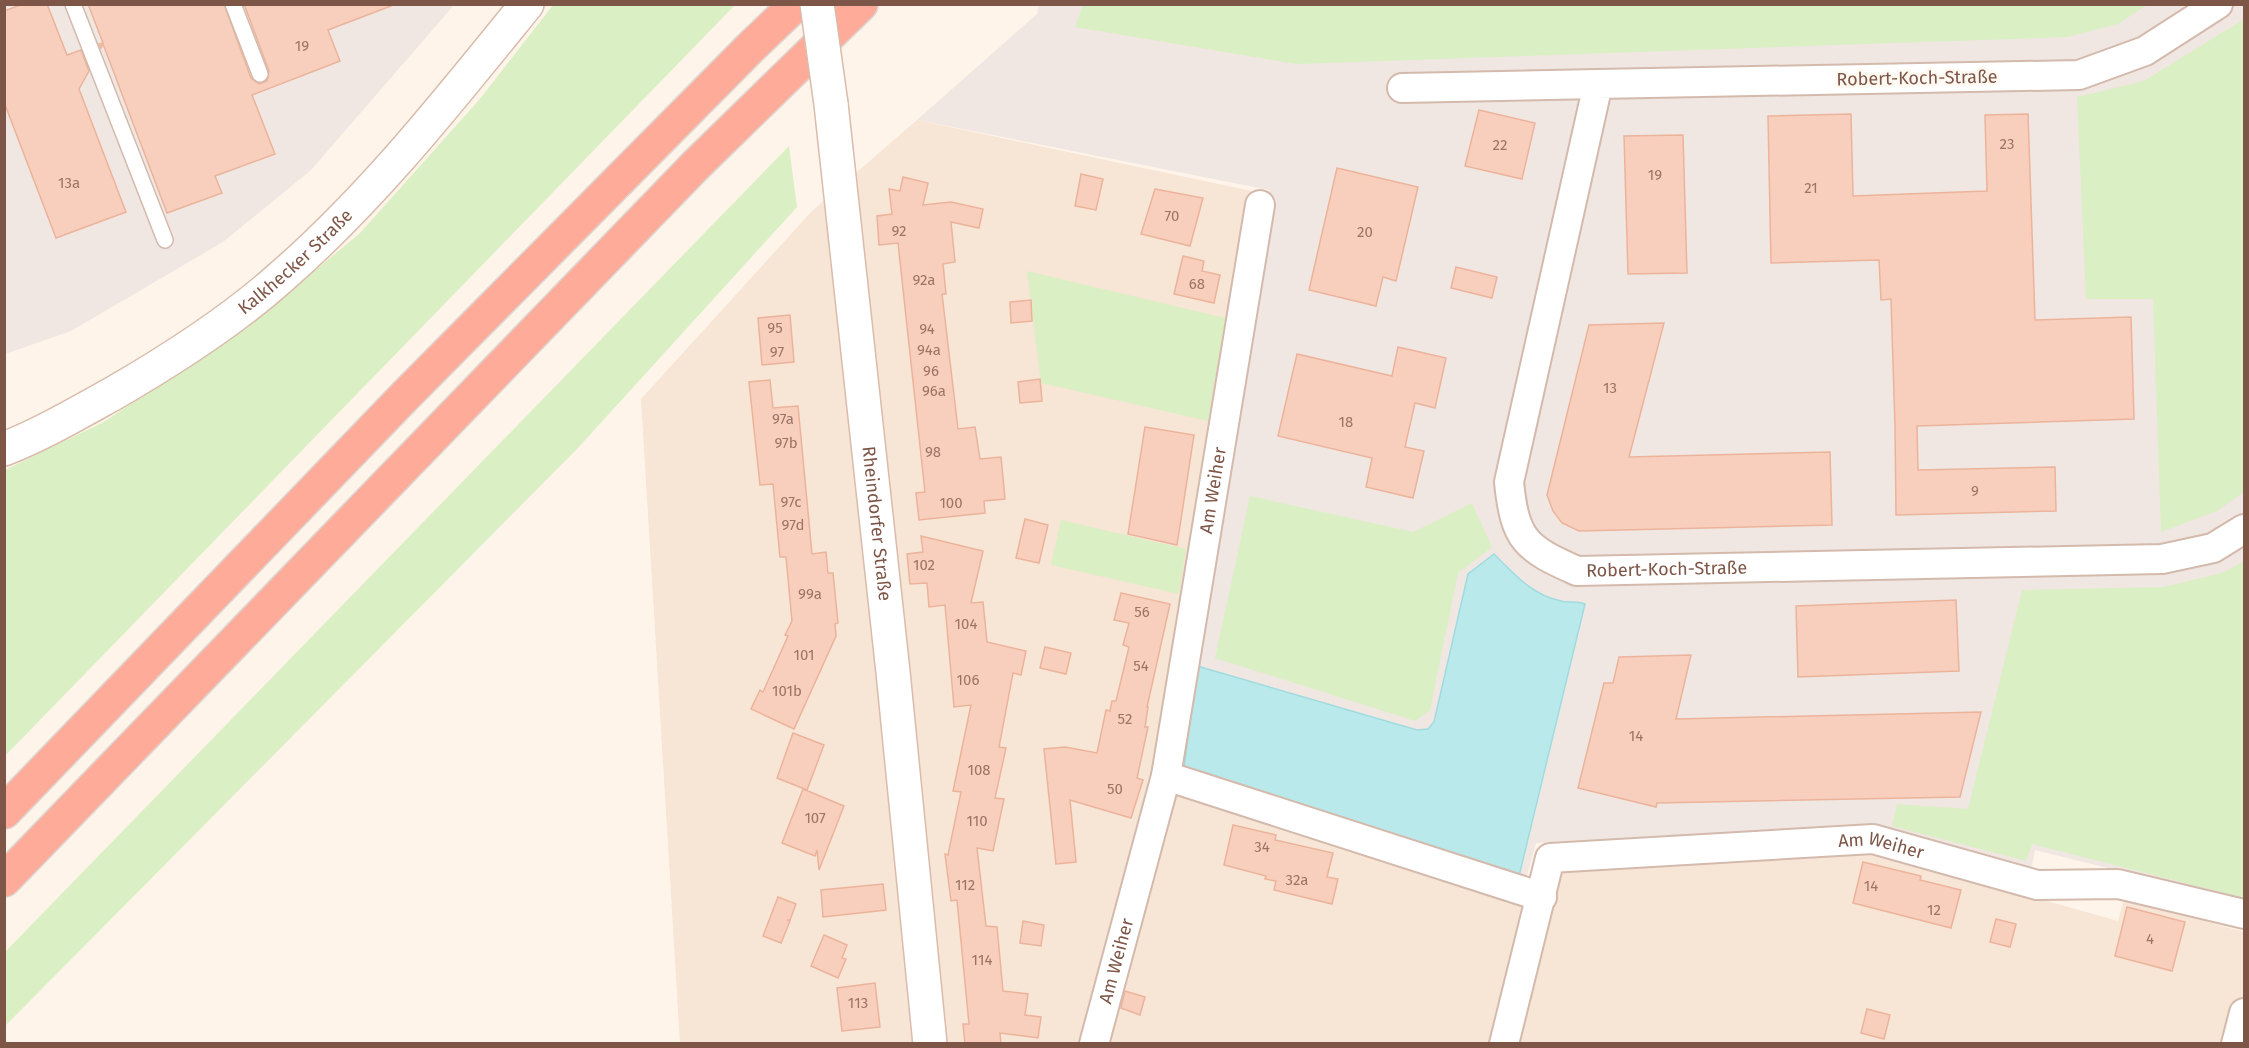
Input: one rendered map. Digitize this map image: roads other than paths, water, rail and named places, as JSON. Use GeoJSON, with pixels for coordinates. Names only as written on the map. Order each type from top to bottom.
{"type":"FeatureCollection","features":[{"type":"Feature","properties":{"kind":"highway"},"geometry":{"type":"LineString","coordinates":[[4,812],[404,397],[796,4]]}},
{"type":"Feature","properties":{"kind":"highway"},"geometry":{"type":"LineString","coordinates":[[4,880],[695,166],[861,4]]}},
{"type":"Feature","properties":{"kind":"main road","name":"Kalkhecker Straße"},"geometry":{"type":"LineString","coordinates":[[4,449],[74,416],[141,378],[201,339],[281,278],[345,217],[412,143],[527,4]]}},
{"type":"Feature","properties":{"kind":"main road","name":"Rheindorfer Straße"},"geometry":{"type":"LineString","coordinates":[[817,4],[831,105],[893,672],[930,1044]]}},
{"type":"Feature","properties":{"kind":"street","name":"Robert-Koch-Straße"},"geometry":{"type":"LineString","coordinates":[[1402,88],[2079,75],[2145,51],[2218,4]]}},
{"type":"Feature","properties":{"kind":"street","name":"Robert-Koch-Straße"},"geometry":{"type":"LineString","coordinates":[[1598,84],[1509,482],[1512,513],[1525,542],[1547,558],[1577,571],[1610,572],[1854,564],[2162,559],[2213,548],[2244,529]]}},
{"type":"Feature","properties":{"kind":"street","name":"Am Weiher"},"geometry":{"type":"LineString","coordinates":[[1094,1044],[1166,776],[1260,205]]}},
{"type":"Feature","properties":{"kind":"street"},"geometry":{"type":"LineString","coordinates":[[1166,776],[1542,897]]}},
{"type":"Feature","properties":{"kind":"street","name":"Am Weiher"},"geometry":{"type":"LineString","coordinates":[[1504,1044],[1550,858],[1873,839],[2037,885],[2118,884],[2244,914]]}},
{"type":"Feature","properties":{"kind":"street"},"geometry":{"type":"LineString","coordinates":[[2236,1044],[2244,1013]]}},
{"type":"Feature","properties":{"kind":"lane"},"geometry":{"type":"LineString","coordinates":[[73,4],[165,240]]}},
{"type":"Feature","properties":{"kind":"lane"},"geometry":{"type":"LineString","coordinates":[[233,4],[260,74]]}},
{"type":"Feature","properties":{"kind":"water"},"geometry":{"type":"Polygon","coordinates":[[[1494,554],[1524,583],[1541,594],[1561,601],[1585,604],[1519,876],[1184,768],[1197,666],[1417,730],[1428,729],[1434,722],[1468,574],[1494,554]]]}}]}
